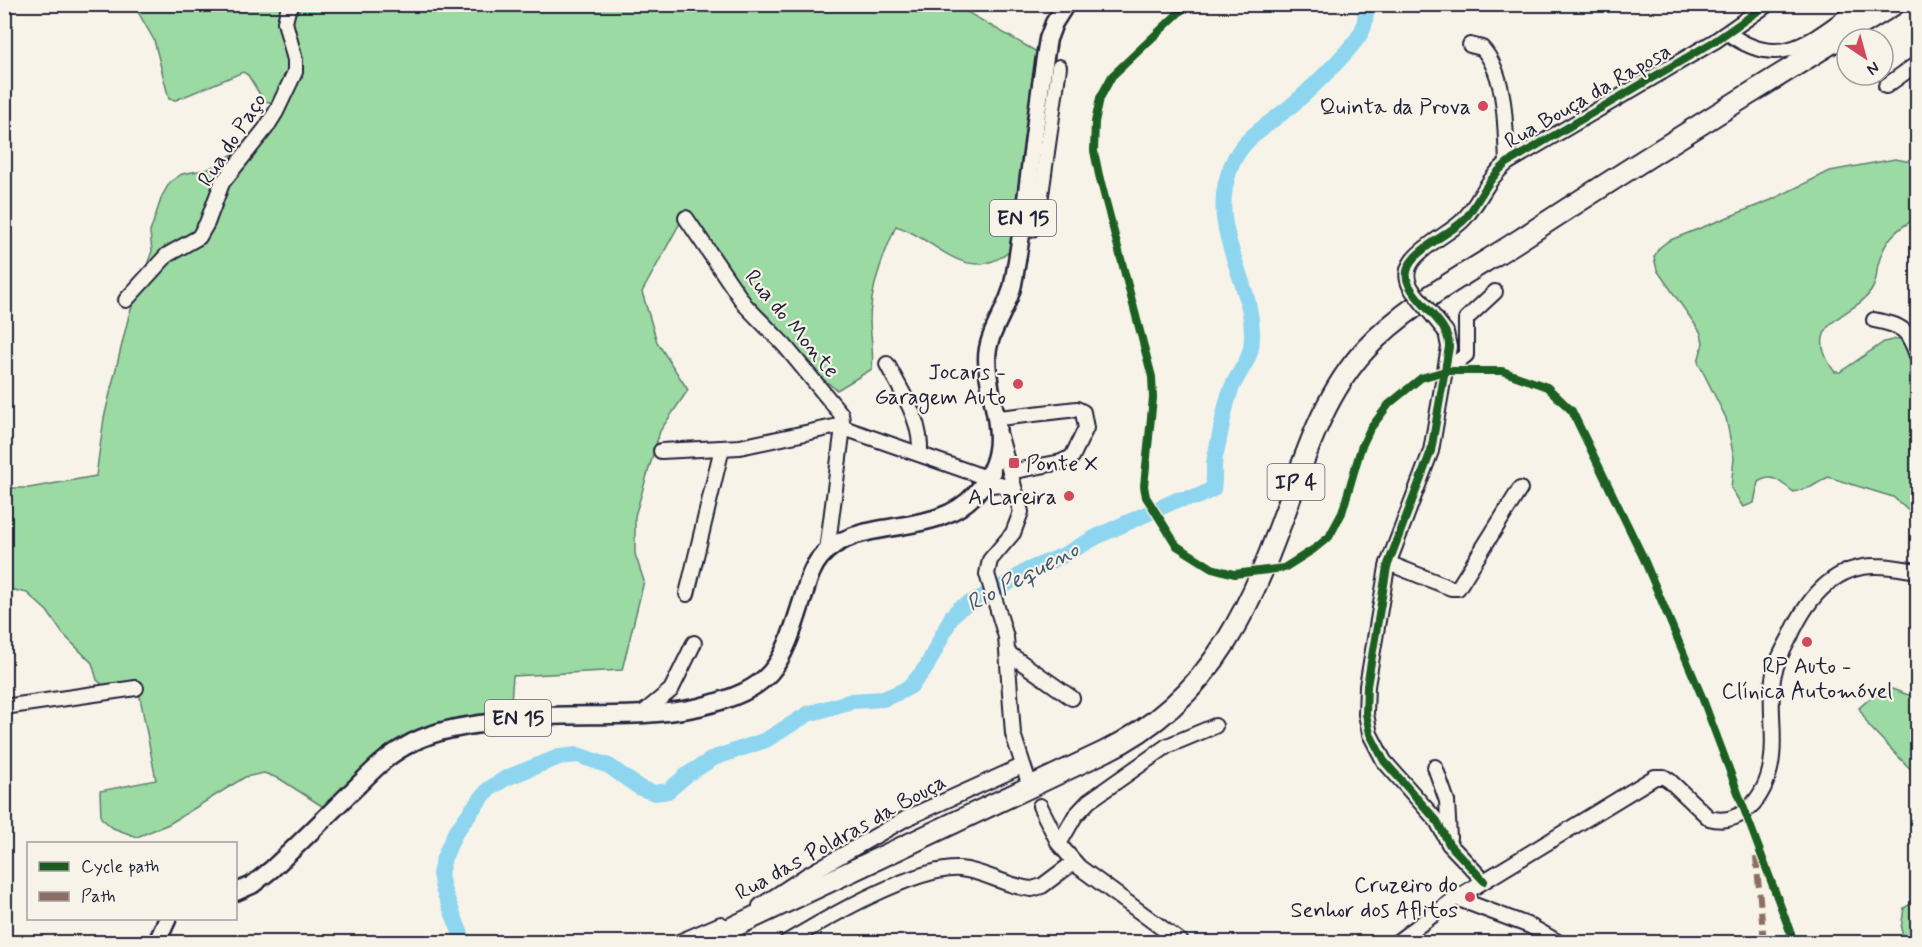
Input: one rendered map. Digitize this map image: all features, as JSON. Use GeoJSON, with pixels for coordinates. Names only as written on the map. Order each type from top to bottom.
{"type":"FeatureCollection","features":[{"type":"Feature","properties":{"kind":"highway","name":"IP 4"},"geometry":{"type":"LineString","coordinates":[[705,942],[1104,753],[1157,720],[1205,673],[1238,624],[1261,577],[1319,423],[1348,373],[1377,339],[1415,309],[1564,211],[1895,4]]}},
{"type":"Feature","properties":{"kind":"highway"},"geometry":{"type":"LineString","coordinates":[[1874,27],[1910,4]]}},
{"type":"Feature","properties":{"kind":"highway","name":"IP 4"},"geometry":{"type":"LineString","coordinates":[[728,942],[1112,757],[1153,734],[1176,716],[1213,677],[1246,628],[1264,592],[1327,428],[1346,393],[1374,354],[1405,328],[1526,247],[1835,52]]}},
{"type":"Feature","properties":{"kind":"main road","name":"EN 15"},"geometry":{"type":"LineString","coordinates":[[990,473],[999,424],[989,375],[988,351],[1011,295],[1048,43],[1054,23],[1065,4]]}},
{"type":"Feature","properties":{"kind":"main road"},"geometry":{"type":"LineString","coordinates":[[826,551],[853,536],[941,517],[964,504],[990,473]]}},
{"type":"Feature","properties":{"kind":"main road","name":"EN 15"},"geometry":{"type":"LineString","coordinates":[[237,891],[262,878],[377,767],[394,753],[418,739],[445,730],[516,718],[642,714],[683,710],[721,700],[753,686],[774,671],[786,650],[813,570],[826,551]]}},
{"type":"Feature","properties":{"kind":"main road"},"geometry":{"type":"LineString","coordinates":[[157,942],[167,920]]}},
{"type":"Feature","properties":{"kind":"street","name":"Rua do Paço"},"geometry":{"type":"LineString","coordinates":[[126,300],[167,255],[199,237],[205,229],[222,183],[276,112],[296,67],[285,22],[288,10],[293,4]]}},
{"type":"Feature","properties":{"kind":"street","name":"Rua Bouça da Raposa"},"geometry":{"type":"LineString","coordinates":[[1445,371],[1450,343],[1446,332],[1413,291],[1407,277],[1415,257],[1462,221],[1483,189],[1506,163],[1728,33],[1768,4]]}},
{"type":"Feature","properties":{"kind":"street"},"geometry":{"type":"LineString","coordinates":[[1728,33],[1757,51],[1780,52],[1812,39],[1863,4]]}},
{"type":"Feature","properties":{"kind":"street"},"geometry":{"type":"LineString","coordinates":[[1470,45],[1482,48],[1496,68],[1504,125],[1506,163]]}},
{"type":"Feature","properties":{"kind":"street"},"geometry":{"type":"LineString","coordinates":[[1895,79],[1917,63]]}},
{"type":"Feature","properties":{"kind":"street"},"geometry":{"type":"LineString","coordinates":[[1021,230],[1031,230],[1037,223],[1059,67]]}},
{"type":"Feature","properties":{"kind":"street","name":"Rua do Monte"},"geometry":{"type":"LineString","coordinates":[[686,218],[745,305],[785,346],[836,406],[841,414],[843,427]]}},
{"type":"Feature","properties":{"kind":"street"},"geometry":{"type":"LineString","coordinates":[[1481,908],[1479,884],[1449,844],[1437,821],[1384,761],[1367,724],[1366,686],[1388,563],[1431,451],[1445,371],[1466,355],[1466,319],[1495,292]]}},
{"type":"Feature","properties":{"kind":"street"},"geometry":{"type":"LineString","coordinates":[[1874,320],[1903,328],[1912,340],[1917,358]]}},
{"type":"Feature","properties":{"kind":"street"},"geometry":{"type":"LineString","coordinates":[[887,364],[914,415],[920,437],[920,454]]}},
{"type":"Feature","properties":{"kind":"street"},"geometry":{"type":"LineString","coordinates":[[990,473],[995,483],[1012,484],[1072,457],[1086,428],[1084,416],[1077,409],[999,424],[1012,484],[1021,507],[1020,517],[1013,533],[988,563],[990,587],[998,609],[1008,653],[1010,716],[1022,766],[1030,786]]}},
{"type":"Feature","properties":{"kind":"street"},"geometry":{"type":"LineString","coordinates":[[661,451],[763,443],[828,426],[843,427],[920,454],[990,473],[1004,471],[1012,484]]}},
{"type":"Feature","properties":{"kind":"street"},"geometry":{"type":"LineString","coordinates":[[826,551],[843,427]]}},
{"type":"Feature","properties":{"kind":"street"},"geometry":{"type":"LineString","coordinates":[[687,594],[722,448]]}},
{"type":"Feature","properties":{"kind":"street"},"geometry":{"type":"LineString","coordinates":[[1388,563],[1458,588],[1520,489]]}},
{"type":"Feature","properties":{"kind":"street"},"geometry":{"type":"LineString","coordinates":[[1397,942],[1456,898],[1658,777],[1670,781],[1705,816],[1721,820],[1739,816],[1750,808],[1761,792],[1772,759],[1774,671],[1807,604],[1831,580],[1863,568],[1876,566],[1917,571]]}},
{"type":"Feature","properties":{"kind":"street"},"geometry":{"type":"LineString","coordinates":[[642,714],[672,690],[694,644]]}},
{"type":"Feature","properties":{"kind":"street"},"geometry":{"type":"LineString","coordinates":[[1008,653],[1072,698]]}},
{"type":"Feature","properties":{"kind":"street"},"geometry":{"type":"LineString","coordinates":[[4,707],[136,688]]}},
{"type":"Feature","properties":{"kind":"street"},"geometry":{"type":"LineString","coordinates":[[1059,844],[1075,816],[1089,801],[1167,746],[1215,726]]}},
{"type":"Feature","properties":{"kind":"street","name":"Rua das Poldras da Bouça"},"geometry":{"type":"LineString","coordinates":[[679,942],[752,910],[807,875],[907,819],[1022,766]]}},
{"type":"Feature","properties":{"kind":"street"},"geometry":{"type":"LineString","coordinates":[[1435,767],[1447,801],[1449,844]]}},
{"type":"Feature","properties":{"kind":"street"},"geometry":{"type":"LineString","coordinates":[[1040,806],[1059,844],[1074,862],[1094,880],[1181,942]]}},
{"type":"Feature","properties":{"kind":"street"},"geometry":{"type":"LineString","coordinates":[[787,942],[845,908],[935,872],[964,870],[1032,890],[1042,886],[1074,862]]}},
{"type":"Feature","properties":{"kind":"street"},"geometry":{"type":"LineString","coordinates":[[1456,898],[1533,928],[1558,942]]}},
{"type":"Feature","properties":{"kind":"green space"},"geometry":{"type":"Polygon","coordinates":[[[134,5],[962,5],[967,12],[1037,52],[1009,252],[993,261],[978,264],[964,262],[896,226],[882,261],[872,297],[870,322],[872,369],[837,390],[751,323],[680,223],[642,292],[657,342],[688,390],[660,431],[635,516],[635,554],[644,581],[622,670],[513,676],[510,714],[444,724],[325,808],[280,779],[264,773],[245,777],[169,824],[137,837],[113,828],[101,818],[100,791],[156,780],[139,692],[114,694],[97,680],[92,663],[63,634],[47,611],[27,593],[5,588],[5,488],[29,488],[96,476],[104,418],[129,315],[152,251],[150,232],[162,196],[170,182],[182,174],[209,169],[247,145],[275,103],[264,101],[248,75],[243,72],[176,100],[169,99],[154,40],[134,5]]]}},
{"type":"Feature","properties":{"kind":"green space"},"geometry":{"type":"Polygon","coordinates":[[[1895,159],[1917,163],[1917,218],[1903,226],[1887,242],[1871,291],[1865,299],[1831,324],[1825,331],[1823,341],[1828,362],[1835,372],[1840,372],[1884,342],[1917,334],[1917,510],[1912,514],[1893,497],[1828,477],[1811,487],[1794,492],[1773,478],[1764,479],[1758,482],[1754,503],[1743,507],[1731,488],[1734,458],[1726,418],[1698,362],[1703,343],[1701,333],[1657,270],[1654,257],[1659,248],[1668,241],[1771,200],[1830,171],[1895,159]]]}},
{"type":"Feature","properties":{"kind":"green space"},"geometry":{"type":"Polygon","coordinates":[[[1889,688],[1917,698],[1917,776],[1869,726],[1859,708],[1874,695],[1889,688]]]}},
{"type":"Feature","properties":{"kind":"green space"},"geometry":{"type":"Polygon","coordinates":[[[1917,900],[1917,942],[1905,942],[1901,929],[1904,908],[1917,900]]]}},
{"type":"Feature","properties":{"kind":"waterway","name":"Rio Pequeno"},"geometry":{"type":"LineString","coordinates":[[464,942],[443,889],[440,874],[444,858],[455,833],[474,807],[489,789],[506,778],[559,757],[578,755],[609,766],[640,788],[655,793],[668,791],[688,774],[714,758],[766,740],[808,714],[852,701],[883,699],[902,691],[911,686],[927,666],[952,616],[960,608],[999,589],[1028,570],[1062,556],[1098,536],[1177,500],[1197,497],[1213,489],[1215,457],[1227,403],[1232,387],[1247,361],[1252,337],[1250,314],[1226,231],[1223,210],[1225,188],[1232,164],[1248,140],[1304,95],[1349,49],[1363,28],[1366,4]]}},
{"type":"Feature","properties":{"kind":"marked path"},"geometry":{"type":"LineString","coordinates":[[1756,857],[1764,942]]}},
{"type":"Feature","properties":{"kind":"cycle path"},"geometry":{"type":"LineString","coordinates":[[1188,4],[1112,76],[1100,98],[1095,122],[1094,151],[1152,377],[1153,398],[1144,486],[1146,497],[1177,546],[1212,568],[1234,574],[1284,568],[1329,537],[1342,513],[1361,448],[1370,429],[1389,404],[1421,378],[1445,371],[1502,371],[1547,387],[1572,411],[1643,557],[1702,697],[1794,942]]}},
{"type":"Feature","properties":{"kind":"cycle path"},"geometry":{"type":"LineString","coordinates":[[1484,881],[1449,844],[1437,821],[1384,761],[1370,734],[1366,714],[1367,686],[1387,567],[1431,451],[1449,347],[1445,330],[1409,285],[1407,274],[1409,265],[1426,247],[1465,219],[1489,183],[1507,163],[1715,41],[1768,4]]}},
{"type":"Feature","properties":{"kind":"place","name":"Quinta da Prova"},"geometry":{"type":"Point","coordinates":[1483,106]}},
{"type":"Feature","properties":{"kind":"place","name":"Jocars - Garagem Auto"},"geometry":{"type":"Point","coordinates":[1018,384]}},
{"type":"Feature","properties":{"kind":"place","name":"Ponte X"},"geometry":{"type":"Point","coordinates":[1014,463]}},
{"type":"Feature","properties":{"kind":"place","name":"A Lareira"},"geometry":{"type":"Point","coordinates":[1069,496]}},
{"type":"Feature","properties":{"kind":"place","name":"RP Auto - Clínica Automóvel"},"geometry":{"type":"Point","coordinates":[1807,642]}},
{"type":"Feature","properties":{"kind":"place","name":"Cruzeiro do Senhor dos Aflitos"},"geometry":{"type":"Point","coordinates":[1470,897]}}]}
